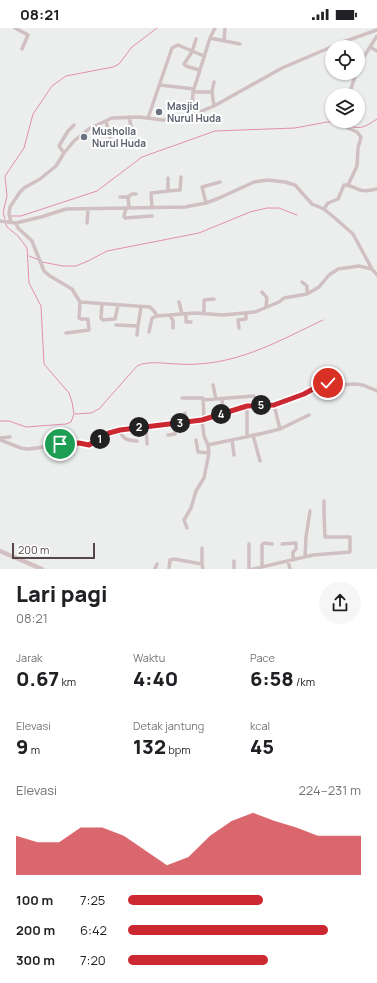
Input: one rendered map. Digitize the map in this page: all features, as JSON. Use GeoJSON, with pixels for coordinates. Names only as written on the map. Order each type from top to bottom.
{"type":"FeatureCollection","features":[{"type":"Feature","properties":{"kind":"street"},"geometry":{"type":"LineString","coordinates":[[15,28],[28,36],[22,49]]}},
{"type":"Feature","properties":{"kind":"street"},"geometry":{"type":"LineString","coordinates":[[22,32],[25,28]]}},
{"type":"Feature","properties":{"kind":"street"},"geometry":{"type":"LineString","coordinates":[[192,115],[194,90],[199,70],[215,28]]}},
{"type":"Feature","properties":{"kind":"street"},"geometry":{"type":"LineString","coordinates":[[224,42],[225,28]]}},
{"type":"Feature","properties":{"kind":"street"},"geometry":{"type":"LineString","coordinates":[[9,219],[10,207],[20,192],[56,166],[64,153],[90,128],[112,118],[129,117],[163,120],[192,115],[214,106],[282,68],[349,39],[377,30]]}},
{"type":"Feature","properties":{"kind":"street"},"geometry":{"type":"LineString","coordinates":[[365,56],[377,36]]}},
{"type":"Feature","properties":{"kind":"street"},"geometry":{"type":"LineString","coordinates":[[210,38],[240,44]]}},
{"type":"Feature","properties":{"kind":"street"},"geometry":{"type":"LineString","coordinates":[[196,39],[192,52],[184,66],[199,70]]}},
{"type":"Feature","properties":{"kind":"street"},"geometry":{"type":"LineString","coordinates":[[148,118],[172,48],[178,45],[204,56]]}},
{"type":"Feature","properties":{"kind":"street"},"geometry":{"type":"LineString","coordinates":[[370,48],[377,50]]}},
{"type":"Feature","properties":{"kind":"street"},"geometry":{"type":"LineString","coordinates":[[214,82],[212,92],[214,106]]}},
{"type":"Feature","properties":{"kind":"street"},"geometry":{"type":"LineString","coordinates":[[160,85],[212,92]]}},
{"type":"Feature","properties":{"kind":"street"},"geometry":{"type":"LineString","coordinates":[[129,117],[133,130]]}},
{"type":"Feature","properties":{"kind":"street"},"geometry":{"type":"LineString","coordinates":[[106,121],[110,137]]}},
{"type":"Feature","properties":{"kind":"street"},"geometry":{"type":"LineString","coordinates":[[64,153],[59,146],[68,131],[74,125]]}},
{"type":"Feature","properties":{"kind":"street"},"geometry":{"type":"LineString","coordinates":[[348,128],[357,132],[361,138],[358,148],[357,166],[348,185]]}},
{"type":"Feature","properties":{"kind":"street"},"geometry":{"type":"LineString","coordinates":[[152,208],[151,193],[180,190],[181,177]]}},
{"type":"Feature","properties":{"kind":"street"},"geometry":{"type":"LineString","coordinates":[[168,178],[168,191]]}},
{"type":"Feature","properties":{"kind":"street"},"geometry":{"type":"LineString","coordinates":[[16,223],[41,218],[60,210],[78,208],[176,208],[206,203],[254,182],[276,180],[295,185],[312,204],[324,209],[353,234],[372,269],[377,275]]}},
{"type":"Feature","properties":{"kind":"street"},"geometry":{"type":"LineString","coordinates":[[206,203],[202,187],[220,182]]}},
{"type":"Feature","properties":{"kind":"street"},"geometry":{"type":"LineString","coordinates":[[324,209],[328,203],[338,199],[343,186],[345,185],[367,191],[377,189]]}},
{"type":"Feature","properties":{"kind":"street"},"geometry":{"type":"LineString","coordinates":[[120,197],[128,197],[132,194],[136,194]]}},
{"type":"Feature","properties":{"kind":"street"},"geometry":{"type":"LineString","coordinates":[[128,197],[128,208],[124,216],[125,218],[152,216]]}},
{"type":"Feature","properties":{"kind":"street"},"geometry":{"type":"LineString","coordinates":[[87,223],[88,209]]}},
{"type":"Feature","properties":{"kind":"street"},"geometry":{"type":"LineString","coordinates":[[1,221],[9,219],[16,223],[18,228],[32,241],[44,271],[72,289],[80,302],[79,318],[88,318],[88,330],[66,333]]}},
{"type":"Feature","properties":{"kind":"street"},"geometry":{"type":"LineString","coordinates":[[149,332],[152,318],[156,316],[184,314],[223,315],[255,312],[288,297],[307,294],[319,287],[329,275],[338,268],[359,266],[372,269]]}},
{"type":"Feature","properties":{"kind":"street"},"geometry":{"type":"LineString","coordinates":[[302,282],[307,286],[307,294]]}},
{"type":"Feature","properties":{"kind":"street"},"geometry":{"type":"LineString","coordinates":[[262,292],[266,298],[266,307]]}},
{"type":"Feature","properties":{"kind":"street"},"geometry":{"type":"LineString","coordinates":[[204,314],[204,300],[214,299]]}},
{"type":"Feature","properties":{"kind":"street"},"geometry":{"type":"LineString","coordinates":[[80,302],[152,308],[156,316]]}},
{"type":"Feature","properties":{"kind":"street"},"geometry":{"type":"LineString","coordinates":[[179,302],[186,322],[191,322]]}},
{"type":"Feature","properties":{"kind":"street"},"geometry":{"type":"LineString","coordinates":[[102,304],[100,318],[103,320],[115,319],[118,305]]}},
{"type":"Feature","properties":{"kind":"street"},"geometry":{"type":"LineString","coordinates":[[137,334],[141,307]]}},
{"type":"Feature","properties":{"kind":"street"},"geometry":{"type":"LineString","coordinates":[[239,328],[238,320],[246,319],[246,313]]}},
{"type":"Feature","properties":{"kind":"street"},"geometry":{"type":"LineString","coordinates":[[170,315],[173,321],[173,328]]}},
{"type":"Feature","properties":{"kind":"street"},"geometry":{"type":"LineString","coordinates":[[116,325],[138,326]]}},
{"type":"Feature","properties":{"kind":"street"},"geometry":{"type":"LineString","coordinates":[[0,439],[27,449],[70,443],[88,445],[109,433],[120,430],[203,420],[247,406],[274,405],[304,394],[325,383],[340,385],[363,385],[377,392]]}},
{"type":"Feature","properties":{"kind":"street"},"geometry":{"type":"LineString","coordinates":[[213,385],[216,399]]}},
{"type":"Feature","properties":{"kind":"street"},"geometry":{"type":"LineString","coordinates":[[182,398],[203,398],[203,400],[254,396]]}},
{"type":"Feature","properties":{"kind":"street"},"geometry":{"type":"LineString","coordinates":[[222,398],[223,413]]}},
{"type":"Feature","properties":{"kind":"street"},"geometry":{"type":"LineString","coordinates":[[187,528],[184,522],[196,491],[204,478],[209,453],[208,445],[204,436],[203,400]]}},
{"type":"Feature","properties":{"kind":"street"},"geometry":{"type":"LineString","coordinates":[[274,405],[280,429]]}},
{"type":"Feature","properties":{"kind":"street"},"geometry":{"type":"LineString","coordinates":[[247,406],[247,437]]}},
{"type":"Feature","properties":{"kind":"street"},"geometry":{"type":"LineString","coordinates":[[185,413],[186,422]]}},
{"type":"Feature","properties":{"kind":"street"},"geometry":{"type":"LineString","coordinates":[[208,445],[280,429],[309,415]]}},
{"type":"Feature","properties":{"kind":"street"},"geometry":{"type":"LineString","coordinates":[[168,435],[175,434],[175,424]]}},
{"type":"Feature","properties":{"kind":"street"},"geometry":{"type":"LineString","coordinates":[[146,426],[147,444]]}},
{"type":"Feature","properties":{"kind":"street"},"geometry":{"type":"LineString","coordinates":[[120,430],[123,438],[137,441]]}},
{"type":"Feature","properties":{"kind":"street"},"geometry":{"type":"LineString","coordinates":[[253,435],[260,461]]}},
{"type":"Feature","properties":{"kind":"street"},"geometry":{"type":"LineString","coordinates":[[0,439],[10,437]]}},
{"type":"Feature","properties":{"kind":"street"},"geometry":{"type":"LineString","coordinates":[[196,440],[198,452],[209,453]]}},
{"type":"Feature","properties":{"kind":"street"},"geometry":{"type":"LineString","coordinates":[[232,440],[234,455]]}},
{"type":"Feature","properties":{"kind":"street"},"geometry":{"type":"LineString","coordinates":[[253,569],[305,557],[334,552],[350,552],[350,537],[325,536],[324,501]]}},
{"type":"Feature","properties":{"kind":"street"},"geometry":{"type":"LineString","coordinates":[[305,557],[310,511]]}},
{"type":"Feature","properties":{"kind":"street"},"geometry":{"type":"LineString","coordinates":[[262,567],[262,545],[264,543],[272,544]]}},
{"type":"Feature","properties":{"kind":"street"},"geometry":{"type":"LineString","coordinates":[[282,544],[296,543],[290,569]]}},
{"type":"Feature","properties":{"kind":"street"},"geometry":{"type":"LineString","coordinates":[[249,544],[249,569]]}},
{"type":"Feature","properties":{"kind":"street"},"geometry":{"type":"LineString","coordinates":[[202,548],[203,569]]}},
{"type":"Feature","properties":{"kind":"street"},"geometry":{"type":"LineString","coordinates":[[0,551],[42,569]]}},
{"type":"Feature","properties":{"kind":"street"},"geometry":{"type":"LineString","coordinates":[[169,569],[172,559],[202,564]]}},
{"type":"Feature","properties":{"kind":"street"},"geometry":{"type":"LineString","coordinates":[[234,561],[234,569]]}},
{"type":"Feature","properties":{"kind":"street"},"geometry":{"type":"LineString","coordinates":[[155,569],[157,564]]}},
{"type":"Feature","properties":{"kind":"waterway"},"geometry":{"type":"LineString","coordinates":[[5,219],[3,213],[7,196],[5,176],[24,148],[33,114],[52,86],[66,76],[113,67],[119,64],[132,47],[157,28]]}},
{"type":"Feature","properties":{"kind":"waterway"},"geometry":{"type":"LineString","coordinates":[[365,126],[377,119]]}},
{"type":"Feature","properties":{"kind":"waterway"},"geometry":{"type":"LineString","coordinates":[[11,216],[21,216],[97,191],[142,157],[215,131],[295,128],[325,122]]}},
{"type":"Feature","properties":{"kind":"waterway"},"geometry":{"type":"LineString","coordinates":[[42,262],[63,266],[76,266],[107,251],[199,233],[250,212],[267,208],[279,208],[297,215]]}},
{"type":"Feature","properties":{"kind":"waterway"},"geometry":{"type":"LineString","coordinates":[[0,421],[9,421],[26,427],[66,424],[71,422],[74,414],[69,393],[44,364],[41,306],[29,283],[27,248],[18,236],[7,227],[5,222]]}},
{"type":"Feature","properties":{"kind":"waterway"},"geometry":{"type":"LineString","coordinates":[[29,256],[39,260]]}},
{"type":"Feature","properties":{"kind":"waterway"},"geometry":{"type":"LineString","coordinates":[[75,414],[91,413],[99,409],[137,366],[142,364],[209,363],[239,357],[282,340],[323,320]]}},
{"type":"Feature","properties":{"kind":"place","name":"Masjid Nurul Huda"},"geometry":{"type":"Point","coordinates":[159,112]}},
{"type":"Feature","properties":{"kind":"place","name":"Musholla Nurul Huda"},"geometry":{"type":"Point","coordinates":[84,137]}},
{"type":"Feature","properties":{"kind":"route"},"geometry":{"type":"LineString","coordinates":[[60,444],[79,443],[89,445],[109,433],[120,430],[202,420],[236,408],[247,406],[274,405],[304,394],[322,384],[328,383]]}}]}
